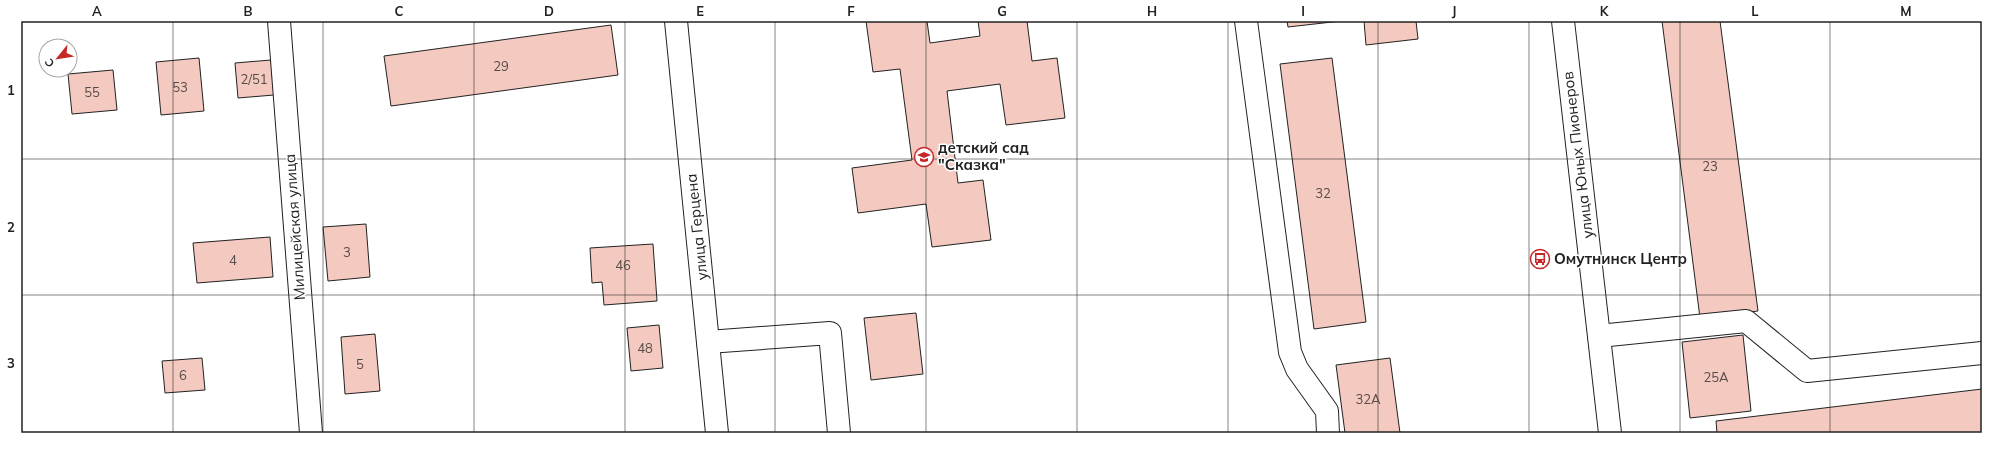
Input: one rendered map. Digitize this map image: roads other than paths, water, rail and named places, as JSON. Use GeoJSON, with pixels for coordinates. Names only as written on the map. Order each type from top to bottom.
{"type":"FeatureCollection","features":[{"type":"Feature","properties":{"kind":"street","name":"Милицейская улица"},"geometry":{"type":"LineString","coordinates":[[279,21],[311,433]]}},
{"type":"Feature","properties":{"kind":"street","name":"улица Герцена"},"geometry":{"type":"LineString","coordinates":[[676,21],[717,433]]}},
{"type":"Feature","properties":{"kind":"street"},"geometry":{"type":"LineString","coordinates":[[1246,21],[1290,352],[1297,369],[1327,411],[1328,433]]}},
{"type":"Feature","properties":{"kind":"street","name":"улица Юных Пионеров"},"geometry":{"type":"LineString","coordinates":[[1563,21],[1610,433]]}},
{"type":"Feature","properties":{"kind":"street"},"geometry":{"type":"LineString","coordinates":[[1599,336],[1746,321],[1808,371],[1982,353]]}},
{"type":"Feature","properties":{"kind":"street"},"geometry":{"type":"LineString","coordinates":[[708,342],[830,333],[839,433]]}},
{"type":"Feature","properties":{"kind":"place","name":"детский сад \"Сказка\""},"geometry":{"type":"Point","coordinates":[924,157]}},
{"type":"Feature","properties":{"kind":"place","name":"Омутнинск Центр"},"geometry":{"type":"Point","coordinates":[1540,259]}}]}
